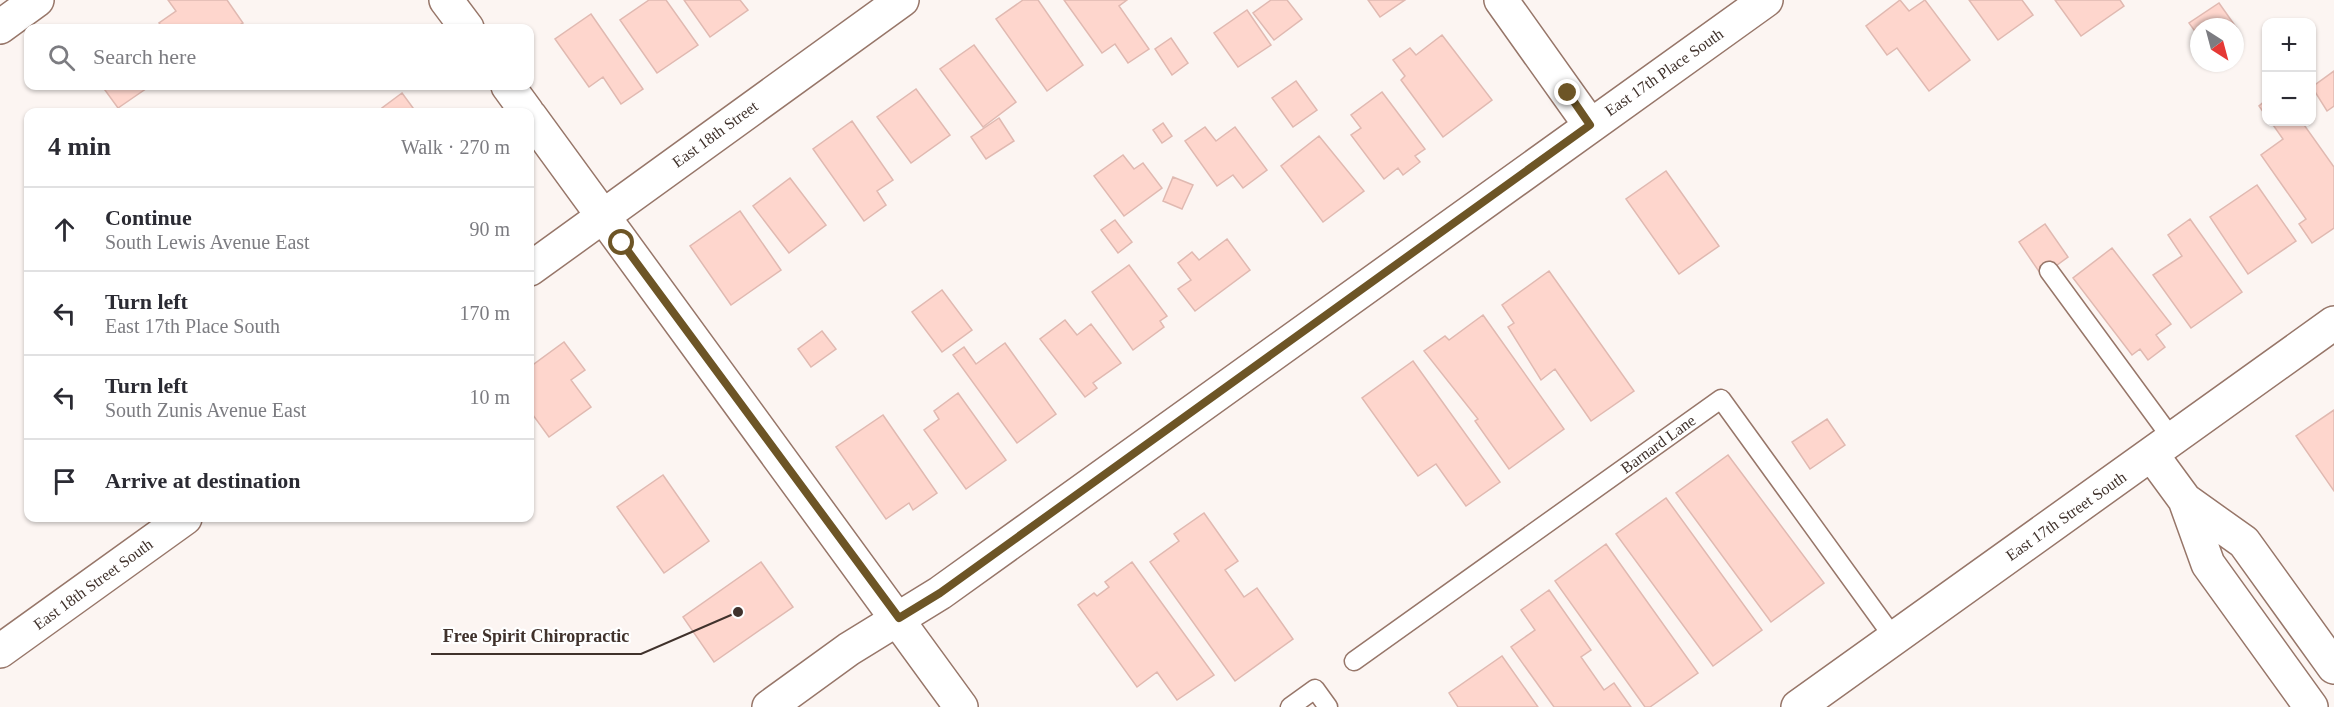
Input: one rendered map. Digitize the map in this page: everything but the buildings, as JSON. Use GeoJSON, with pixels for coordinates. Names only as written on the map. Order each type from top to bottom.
{"type":"FeatureCollection","features":[{"type":"Feature","properties":{"kind":"street"},"geometry":{"type":"LineString","coordinates":[[0,27],[37,0]]}},
{"type":"Feature","properties":{"kind":"street"},"geometry":{"type":"LineString","coordinates":[[446,0],[464,24]]}},
{"type":"Feature","properties":{"kind":"street","name":"East 18th Street"},"geometry":{"type":"LineString","coordinates":[[534,266],[902,0]]}},
{"type":"Feature","properties":{"kind":"street"},"geometry":{"type":"LineString","coordinates":[[1501,0],[1590,125]]}},
{"type":"Feature","properties":{"kind":"street","name":"East 17th Place South"},"geometry":{"type":"LineString","coordinates":[[770,707],[849,649],[940,593],[1766,0]]}},
{"type":"Feature","properties":{"kind":"street"},"geometry":{"type":"LineString","coordinates":[[511,90],[524,108]]}},
{"type":"Feature","properties":{"kind":"street"},"geometry":{"type":"LineString","coordinates":[[534,122],[962,707]]}},
{"type":"Feature","properties":{"kind":"street","name":"East 17th Street South"},"geometry":{"type":"LineString","coordinates":[[1798,707],[2334,323]]}},
{"type":"Feature","properties":{"kind":"street"},"geometry":{"type":"LineString","coordinates":[[2163,447],[2208,564],[2311,707]]}},
{"type":"Feature","properties":{"kind":"street"},"geometry":{"type":"LineString","coordinates":[[2185,500],[2244,542],[2334,667]]}},
{"type":"Feature","properties":{"kind":"street","name":"East 18th Street South"},"geometry":{"type":"LineString","coordinates":[[0,651],[179,522]]}},
{"type":"Feature","properties":{"kind":"lane"},"geometry":{"type":"LineString","coordinates":[[2049,271],[2163,447]]}},
{"type":"Feature","properties":{"kind":"lane","name":"Barnard Lane"},"geometry":{"type":"LineString","coordinates":[[1354,662],[1721,399],[1894,638]]}},
{"type":"Feature","properties":{"kind":"lane"},"geometry":{"type":"LineString","coordinates":[[1290,707],[1315,689],[1328,707]]}},
{"type":"Feature","properties":{"kind":"place","name":"Free Spirit Chiropractic"},"geometry":{"type":"Point","coordinates":[738,612]}},
{"type":"Feature","properties":{"kind":"route"},"geometry":{"type":"LineString","coordinates":[[622,243],[899,618],[940,593],[1590,125],[1568,93]]}}]}
